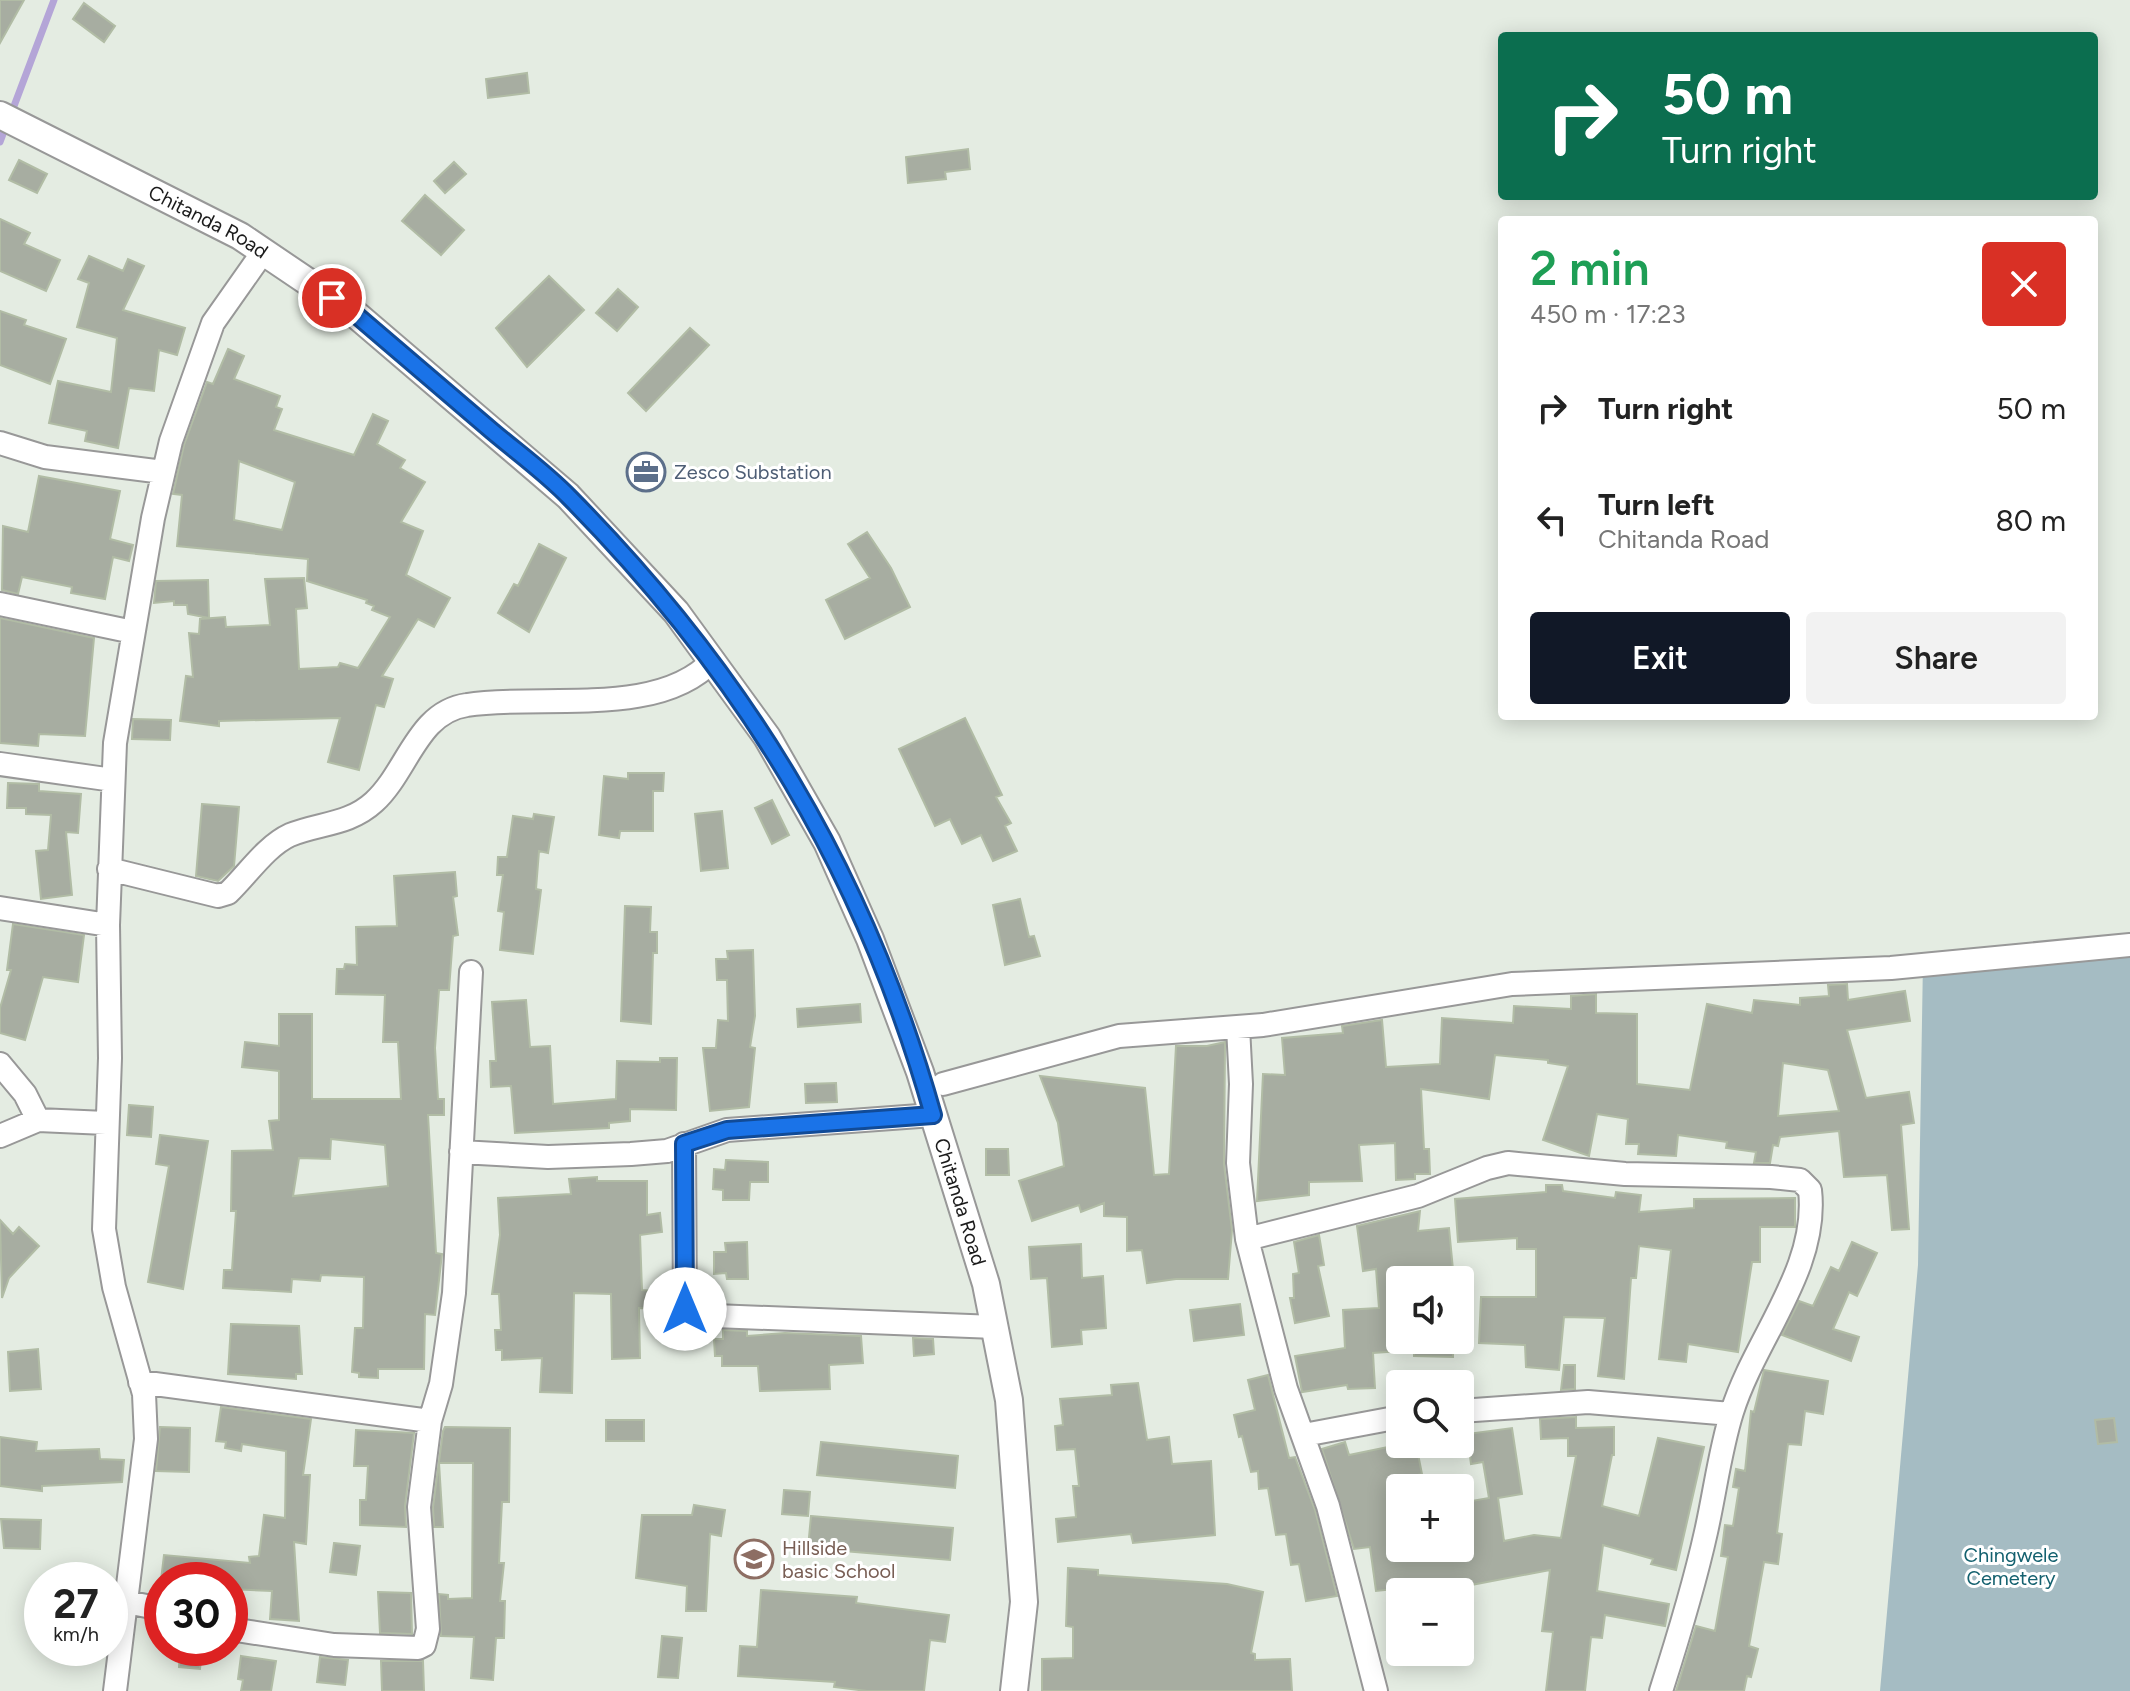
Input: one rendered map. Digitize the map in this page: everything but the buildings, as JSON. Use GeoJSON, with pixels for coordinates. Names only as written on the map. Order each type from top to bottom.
{"type":"FeatureCollection","features":[{"type":"Feature","properties":{"kind":"street","name":"Chitanda Road"},"geometry":{"type":"LineString","coordinates":[[0,115],[240,236],[354,313],[568,496],[676,612],[767,737],[827,842],[870,939],[933,1115],[986,1284],[1009,1400],[1024,1602],[1014,1691]]}},
{"type":"Feature","properties":{"kind":"street"},"geometry":{"type":"LineString","coordinates":[[128,1586],[146,1439],[140,1382],[114,1287],[104,1229],[110,1058],[108,925],[113,780],[133,632],[163,472],[185,395],[213,323],[263,252]]}},
{"type":"Feature","properties":{"kind":"street"},"geometry":{"type":"LineString","coordinates":[[0,443],[45,457],[163,472]]}},
{"type":"Feature","properties":{"kind":"street"},"geometry":{"type":"LineString","coordinates":[[0,604],[133,632]]}},
{"type":"Feature","properties":{"kind":"street"},"geometry":{"type":"LineString","coordinates":[[109,869],[218,896],[228,893],[289,836],[328,827],[371,805],[396,776],[423,732],[445,710],[483,703],[583,702],[644,694],[680,684],[713,660]]}},
{"type":"Feature","properties":{"kind":"street"},"geometry":{"type":"LineString","coordinates":[[0,764],[113,780]]}},
{"type":"Feature","properties":{"kind":"street"},"geometry":{"type":"LineString","coordinates":[[0,908],[108,925]]}},
{"type":"Feature","properties":{"kind":"street"},"geometry":{"type":"LineString","coordinates":[[943,1084],[1119,1036],[1238,1027],[1512,984],[1891,968],[2130,945]]}},
{"type":"Feature","properties":{"kind":"street"},"geometry":{"type":"LineString","coordinates":[[248,1632],[334,1645],[418,1648],[424,1645],[428,1629],[419,1507],[430,1421],[441,1384],[454,1293],[471,972]]}},
{"type":"Feature","properties":{"kind":"street"},"geometry":{"type":"LineString","coordinates":[[1238,1027],[1241,1084],[1238,1163],[1247,1239],[1286,1389],[1343,1558],[1376,1691]]}},
{"type":"Feature","properties":{"kind":"street"},"geometry":{"type":"LineString","coordinates":[[0,1064],[25,1094],[38,1120]]}},
{"type":"Feature","properties":{"kind":"street"},"geometry":{"type":"LineString","coordinates":[[461,1152],[562,1157],[655,1152],[727,1130],[933,1115]]}},
{"type":"Feature","properties":{"kind":"street"},"geometry":{"type":"LineString","coordinates":[[0,1136],[38,1120],[106,1123]]}},
{"type":"Feature","properties":{"kind":"street"},"geometry":{"type":"LineString","coordinates":[[684,1144],[685,1309],[690,1315],[995,1327]]}},
{"type":"Feature","properties":{"kind":"street"},"geometry":{"type":"LineString","coordinates":[[1247,1239],[1392,1204],[1508,1163],[1625,1174],[1800,1180],[1810,1190],[1812,1219],[1805,1251],[1743,1380],[1731,1414],[1690,1603],[1661,1691]]}},
{"type":"Feature","properties":{"kind":"street"},"geometry":{"type":"LineString","coordinates":[[140,1382],[430,1421]]}},
{"type":"Feature","properties":{"kind":"street"},"geometry":{"type":"LineString","coordinates":[[1474,1410],[1588,1402],[1731,1414]]}},
{"type":"Feature","properties":{"kind":"street"},"geometry":{"type":"LineString","coordinates":[[1304,1435],[1386,1420]]}},
{"type":"Feature","properties":{"kind":"street"},"geometry":{"type":"LineString","coordinates":[[115,1691],[118,1666]]}},
{"type":"Feature","properties":{"kind":"green space","name":"Chingwele Cemetery"},"geometry":{"type":"Polygon","coordinates":[[[2130,934],[2130,1691],[1880,1691],[1918,1265],[1923,960],[2130,934]]]}},
{"type":"Feature","properties":{"kind":"waterway"},"geometry":{"type":"LineString","coordinates":[[11,114],[54,0]]}},
{"type":"Feature","properties":{"kind":"waterway"},"geometry":{"type":"LineString","coordinates":[[0,142],[6,126]]}},
{"type":"Feature","properties":{"kind":"place","name":"Zesco Substation"},"geometry":{"type":"Point","coordinates":[646,472]}},
{"type":"Feature","properties":{"kind":"place","name":"Hillside basic School"},"geometry":{"type":"Point","coordinates":[754,1559]}},
{"type":"Feature","properties":{"kind":"route"},"geometry":{"type":"LineString","coordinates":[[332,298],[354,313],[568,496],[676,612],[713,660],[767,737],[827,842],[870,939],[920,1072],[933,1115],[727,1130],[684,1144],[685,1309]]}}]}
